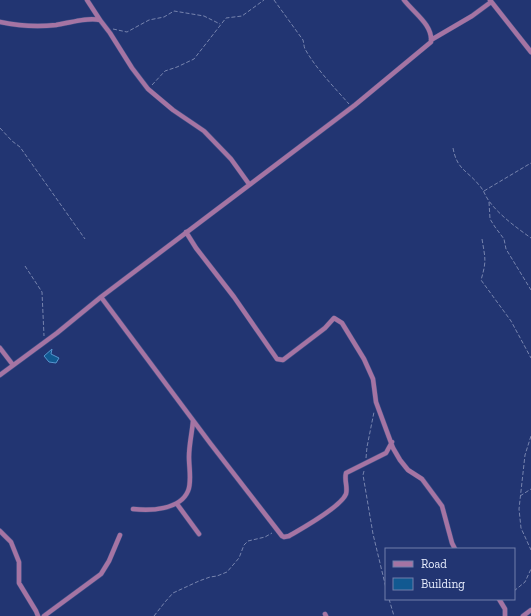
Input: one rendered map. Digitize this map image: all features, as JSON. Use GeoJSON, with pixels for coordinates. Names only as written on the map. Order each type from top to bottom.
{"type":"FeatureCollection","features":[{"type":"Feature","properties":{"kind":"street"},"geometry":{"type":"LineString","coordinates":[[87,0],[107,28],[132,68],[148,89],[173,110],[204,131],[231,158],[249,184]]}},
{"type":"Feature","properties":{"kind":"street"},"geometry":{"type":"LineString","coordinates":[[404,0],[428,27],[431,40]]}},
{"type":"Feature","properties":{"kind":"street"},"geometry":{"type":"LineString","coordinates":[[0,375],[14,366],[100,297],[352,107],[421,51],[431,40],[472,16],[490,1],[531,52]]}},
{"type":"Feature","properties":{"kind":"street"},"geometry":{"type":"LineString","coordinates":[[0,22],[37,26],[93,19],[100,20]]}},
{"type":"Feature","properties":{"kind":"street"},"geometry":{"type":"LineString","coordinates":[[186,232],[196,248],[234,297],[278,359],[283,360],[324,328],[334,318],[342,323],[373,378],[376,402],[400,460],[408,470],[422,479],[442,506],[454,548]]}},
{"type":"Feature","properties":{"kind":"street"},"geometry":{"type":"LineString","coordinates":[[100,297],[193,421],[280,534],[284,537],[289,536],[317,519],[341,501],[346,495],[346,473],[386,453],[392,442]]}},
{"type":"Feature","properties":{"kind":"street"},"geometry":{"type":"LineString","coordinates":[[0,348],[14,366]]}},
{"type":"Feature","properties":{"kind":"street"},"geometry":{"type":"LineString","coordinates":[[133,508],[144,510],[177,504],[183,498],[188,490],[189,457],[193,421]]}},
{"type":"Feature","properties":{"kind":"street"},"geometry":{"type":"LineString","coordinates":[[177,504],[199,534]]}},
{"type":"Feature","properties":{"kind":"street"},"geometry":{"type":"LineString","coordinates":[[0,531],[11,542],[19,562],[19,583],[36,610],[38,616]]}},
{"type":"Feature","properties":{"kind":"street"},"geometry":{"type":"LineString","coordinates":[[44,616],[101,574],[109,561],[120,535]]}},
{"type":"Feature","properties":{"kind":"street"},"geometry":{"type":"LineString","coordinates":[[500,600],[505,610],[505,616]]}},
{"type":"Feature","properties":{"kind":"street"},"geometry":{"type":"LineString","coordinates":[[523,616],[531,610]]}},
{"type":"Feature","properties":{"kind":"path"},"geometry":{"type":"LineString","coordinates":[[148,89],[165,70],[177,67],[194,59],[226,18],[242,16],[264,0]]}},
{"type":"Feature","properties":{"kind":"path"},"geometry":{"type":"LineString","coordinates":[[274,0],[303,40],[304,48],[319,70],[352,107]]}},
{"type":"Feature","properties":{"kind":"path"},"geometry":{"type":"LineString","coordinates":[[107,28],[127,32],[149,20],[164,17],[174,11],[204,16],[220,24]]}},
{"type":"Feature","properties":{"kind":"path"},"geometry":{"type":"LineString","coordinates":[[0,128],[20,147],[85,239]]}},
{"type":"Feature","properties":{"kind":"path"},"geometry":{"type":"LineString","coordinates":[[453,148],[460,167],[478,183],[489,201],[512,224],[531,238]]}},
{"type":"Feature","properties":{"kind":"path"},"geometry":{"type":"LineString","coordinates":[[484,191],[531,163]]}},
{"type":"Feature","properties":{"kind":"path"},"geometry":{"type":"LineString","coordinates":[[489,201],[490,219],[504,239],[506,249],[531,290]]}},
{"type":"Feature","properties":{"kind":"path"},"geometry":{"type":"LineString","coordinates":[[482,239],[486,264],[482,280],[511,321],[531,358]]}},
{"type":"Feature","properties":{"kind":"path"},"geometry":{"type":"LineString","coordinates":[[25,266],[42,292],[44,342]]}},
{"type":"Feature","properties":{"kind":"path"},"geometry":{"type":"LineString","coordinates":[[376,402],[363,475],[373,534],[385,584]]}},
{"type":"Feature","properties":{"kind":"path"},"geometry":{"type":"LineString","coordinates":[[531,436],[524,455],[519,497],[521,528],[531,550]]}},
{"type":"Feature","properties":{"kind":"path"},"geometry":{"type":"LineString","coordinates":[[519,497],[531,488]]}},
{"type":"Feature","properties":{"kind":"path"},"geometry":{"type":"LineString","coordinates":[[154,616],[173,593],[199,581],[227,572],[239,558],[244,545],[248,542],[265,537],[272,532]]}},
{"type":"Feature","properties":{"kind":"path"},"geometry":{"type":"LineString","coordinates":[[515,591],[525,582],[531,569]]}},
{"type":"Feature","properties":{"kind":"path"},"geometry":{"type":"LineString","coordinates":[[389,600],[394,616]]}},
{"type":"Feature","properties":{"kind":"building"},"geometry":{"type":"Polygon","coordinates":[[[52,349],[51,354],[59,358],[56,363],[49,362],[44,356],[52,349]]]}}]}
